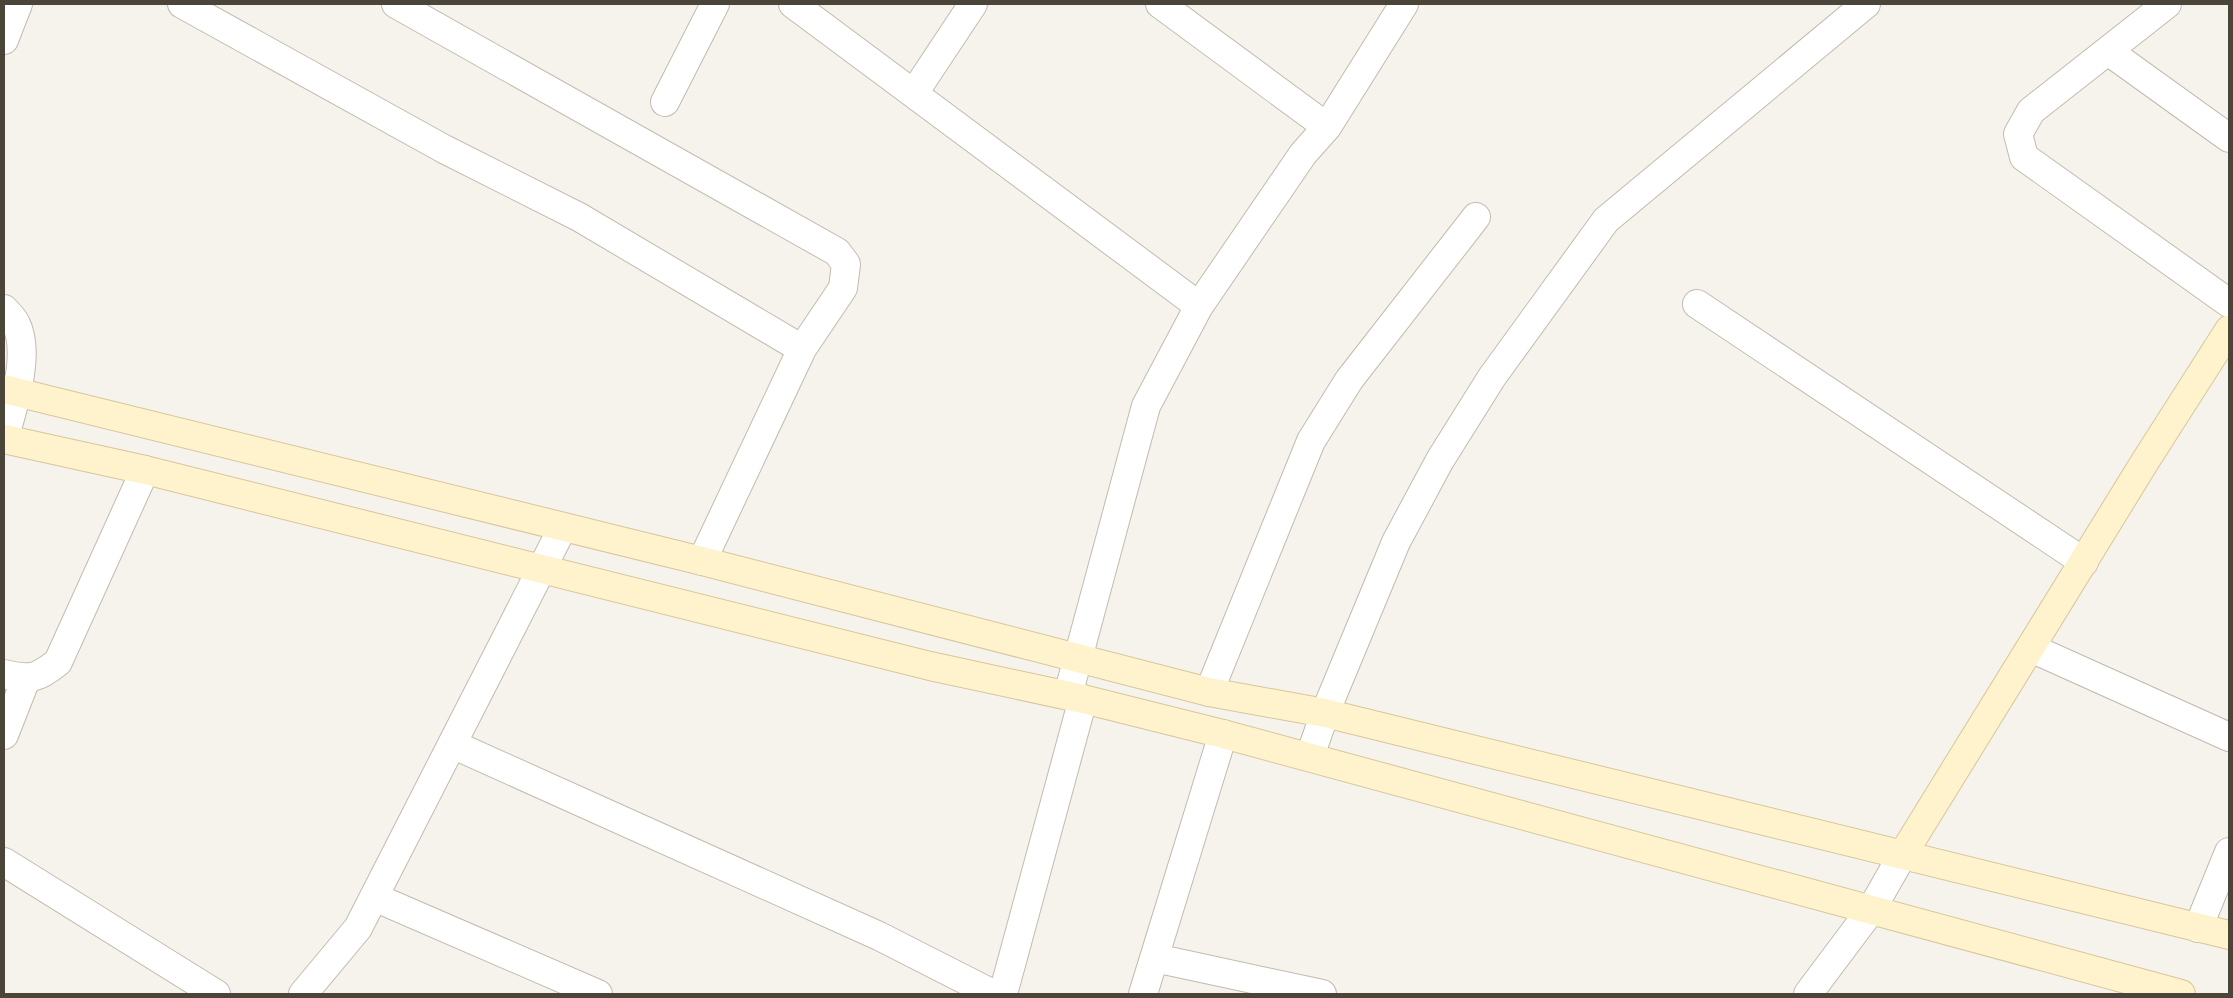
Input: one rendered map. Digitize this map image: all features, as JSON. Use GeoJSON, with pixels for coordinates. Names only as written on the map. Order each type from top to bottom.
{"type":"FeatureCollection","features":[{"type":"Feature","properties":{"kind":"main road"},"geometry":{"type":"LineString","coordinates":[[1904,854],[2146,460],[2229,330]]}},
{"type":"Feature","properties":{"kind":"main road"},"geometry":{"type":"LineString","coordinates":[[11,391],[702,561],[1210,692],[1325,712],[2229,935]]}},
{"type":"Feature","properties":{"kind":"main road"},"geometry":{"type":"LineString","coordinates":[[4,439],[146,470],[930,666],[1076,697],[1310,756],[2180,994]]}},
{"type":"Feature","properties":{"kind":"street"},"geometry":{"type":"LineString","coordinates":[[4,40],[18,4]]}},
{"type":"Feature","properties":{"kind":"street"},"geometry":{"type":"LineString","coordinates":[[182,4],[444,149],[579,217],[802,349]]}},
{"type":"Feature","properties":{"kind":"street"},"geometry":{"type":"LineString","coordinates":[[396,4],[837,252],[846,264],[843,288],[802,349],[702,561]]}},
{"type":"Feature","properties":{"kind":"street"},"geometry":{"type":"LineString","coordinates":[[665,102],[715,4]]}},
{"type":"Feature","properties":{"kind":"street"},"geometry":{"type":"LineString","coordinates":[[793,4],[1199,306]]}},
{"type":"Feature","properties":{"kind":"street"},"geometry":{"type":"LineString","coordinates":[[914,93],[973,4]]}},
{"type":"Feature","properties":{"kind":"street"},"geometry":{"type":"LineString","coordinates":[[1160,4],[1327,127]]}},
{"type":"Feature","properties":{"kind":"street"},"geometry":{"type":"LineString","coordinates":[[1003,994],[1076,697],[1078,658],[1146,406],[1199,306],[1303,154],[1327,127],[1404,4]]}},
{"type":"Feature","properties":{"kind":"street"},"geometry":{"type":"LineString","coordinates":[[1310,756],[1325,712],[1396,542],[1440,460],[1492,377],[1606,220],[1866,4]]}},
{"type":"Feature","properties":{"kind":"street"},"geometry":{"type":"LineString","coordinates":[[2168,4],[2031,111],[2018,134],[2024,157],[2229,302]]}},
{"type":"Feature","properties":{"kind":"street"},"geometry":{"type":"LineString","coordinates":[[2108,51],[2229,138]]}},
{"type":"Feature","properties":{"kind":"street"},"geometry":{"type":"LineString","coordinates":[[1210,692],[1311,441],[1349,380],[1476,217]]}},
{"type":"Feature","properties":{"kind":"street"},"geometry":{"type":"LineString","coordinates":[[1697,304],[2084,562]]}},
{"type":"Feature","properties":{"kind":"street"},"geometry":{"type":"LineString","coordinates":[[4,309],[16,323],[22,346],[11,391],[4,439]]}},
{"type":"Feature","properties":{"kind":"street"},"geometry":{"type":"LineString","coordinates":[[4,735],[15,677],[43,674],[58,662],[146,470]]}},
{"type":"Feature","properties":{"kind":"street"},"geometry":{"type":"LineString","coordinates":[[303,994],[358,928],[562,527]]}},
{"type":"Feature","properties":{"kind":"street"},"geometry":{"type":"LineString","coordinates":[[2031,648],[2229,737]]}},
{"type":"Feature","properties":{"kind":"street"},"geometry":{"type":"LineString","coordinates":[[1143,994],[1223,734]]}},
{"type":"Feature","properties":{"kind":"street"},"geometry":{"type":"LineString","coordinates":[[452,744],[879,936],[993,994]]}},
{"type":"Feature","properties":{"kind":"street"},"geometry":{"type":"LineString","coordinates":[[2198,928],[2229,852]]}},
{"type":"Feature","properties":{"kind":"street"},"geometry":{"type":"LineString","coordinates":[[1808,994],[1871,910],[1904,854]]}},
{"type":"Feature","properties":{"kind":"street"},"geometry":{"type":"LineString","coordinates":[[4,862],[216,994]]}},
{"type":"Feature","properties":{"kind":"street"},"geometry":{"type":"LineString","coordinates":[[374,897],[598,994]]}},
{"type":"Feature","properties":{"kind":"street"},"geometry":{"type":"LineString","coordinates":[[1155,958],[1261,988],[1322,994]]}}]}
